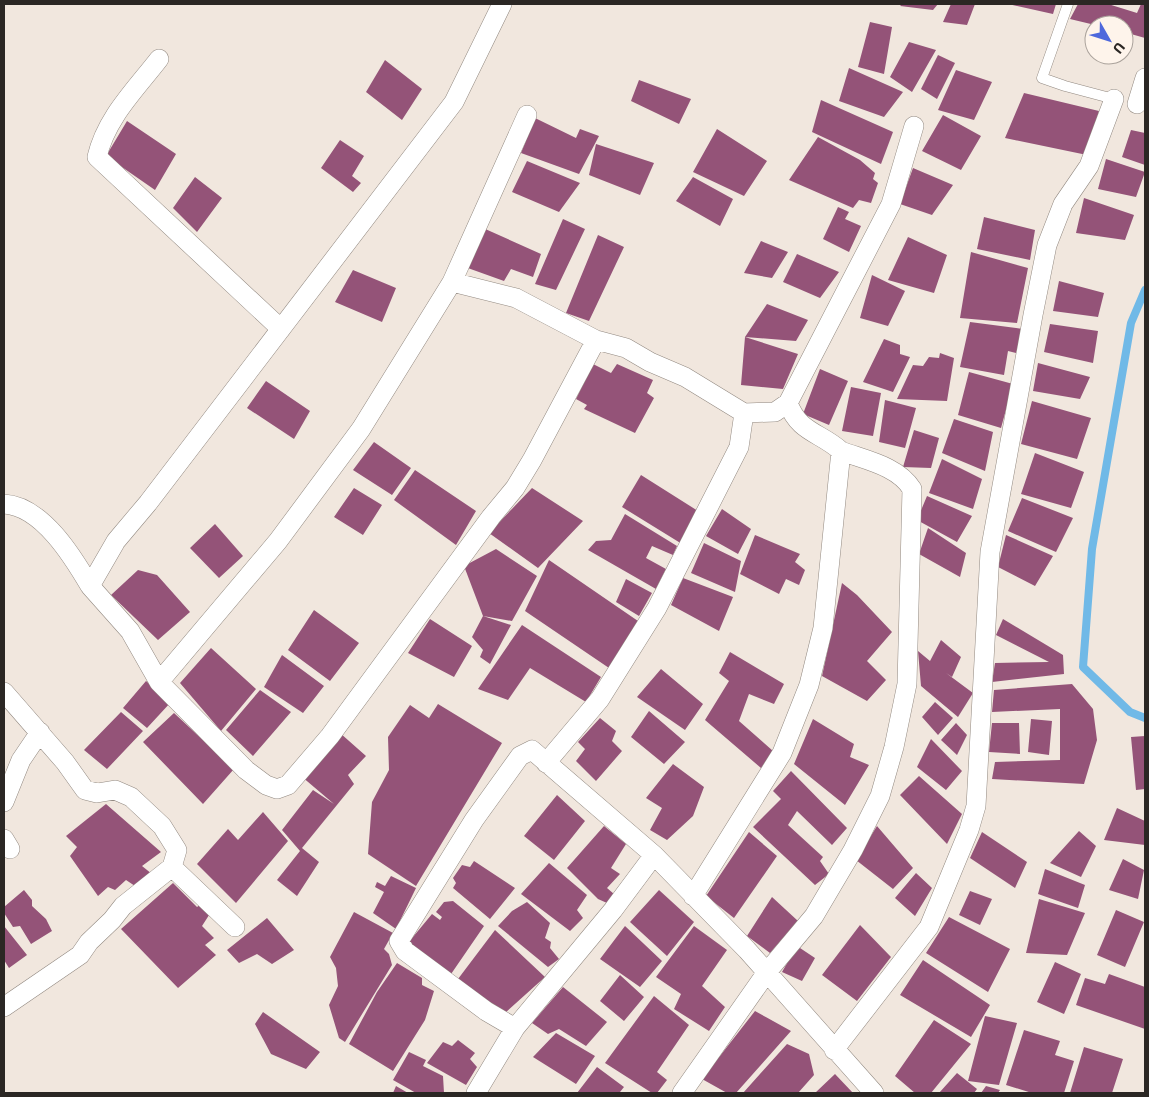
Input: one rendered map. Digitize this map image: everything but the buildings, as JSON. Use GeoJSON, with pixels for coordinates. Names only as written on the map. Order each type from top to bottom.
{"type":"FeatureCollection","features":[{"type":"Feature","properties":{"kind":"street"},"geometry":{"type":"LineString","coordinates":[[90,586],[116,541],[148,503],[454,102],[502,4]]}},
{"type":"Feature","properties":{"kind":"street"},"geometry":{"type":"LineString","coordinates":[[159,59],[111,120],[101,139],[97,157],[281,329]]}},
{"type":"Feature","properties":{"kind":"street"},"geometry":{"type":"LineString","coordinates":[[1137,104],[1145,78]]}},
{"type":"Feature","properties":{"kind":"street"},"geometry":{"type":"LineString","coordinates":[[834,1050],[929,927],[969,830],[976,806],[990,552],[1047,245],[1063,204],[1089,166],[1114,99]]}},
{"type":"Feature","properties":{"kind":"street"},"geometry":{"type":"LineString","coordinates":[[159,682],[278,541],[361,429],[452,282],[527,115]]}},
{"type":"Feature","properties":{"kind":"street"},"geometry":{"type":"LineString","coordinates":[[452,282],[516,298],[596,340],[626,348],[650,362],[684,377],[744,413],[775,412],[788,403],[891,204],[914,126]]}},
{"type":"Feature","properties":{"kind":"street"},"geometry":{"type":"LineString","coordinates":[[4,504],[23,510],[43,524],[68,549],[90,586],[130,631],[159,682],[246,770],[266,785],[277,789],[288,785],[330,736],[491,517],[515,488],[596,340]]}},
{"type":"Feature","properties":{"kind":"street"},"geometry":{"type":"LineString","coordinates":[[682,1093],[766,972],[814,916],[853,850],[880,796],[894,747],[907,684],[912,489],[906,480],[889,469],[841,451],[832,443],[805,429],[792,415],[788,403]]}},
{"type":"Feature","properties":{"kind":"street"},"geometry":{"type":"LineString","coordinates":[[546,763],[600,699],[657,608],[739,447],[744,413]]}},
{"type":"Feature","properties":{"kind":"street"},"geometry":{"type":"LineString","coordinates":[[693,896],[782,753],[809,685],[823,628],[841,451]]}},
{"type":"Feature","properties":{"kind":"street"},"geometry":{"type":"LineString","coordinates":[[4,692],[40,732],[85,790],[97,794],[115,790],[131,797],[162,826],[177,850],[172,868],[123,906],[112,920],[88,942],[80,955],[4,1007]]}},
{"type":"Feature","properties":{"kind":"street"},"geometry":{"type":"LineString","coordinates":[[4,802],[21,760],[40,732]]}},
{"type":"Feature","properties":{"kind":"street"},"geometry":{"type":"LineString","coordinates":[[515,1028],[486,1011],[405,951],[400,947],[399,941],[474,820],[520,756],[532,750],[654,855],[766,972],[874,1093]]}},
{"type":"Feature","properties":{"kind":"street"},"geometry":{"type":"LineString","coordinates":[[476,1093],[515,1028],[613,910],[654,855]]}},
{"type":"Feature","properties":{"kind":"street"},"geometry":{"type":"LineString","coordinates":[[172,868],[234,927]]}},
{"type":"Feature","properties":{"kind":"lane"},"geometry":{"type":"LineString","coordinates":[[1068,4],[1042,78],[1114,99]]}},
{"type":"Feature","properties":{"kind":"waterway"},"geometry":{"type":"LineString","coordinates":[[1145,290],[1131,323],[1092,549],[1083,667],[1130,712],[1145,718]]}}]}
